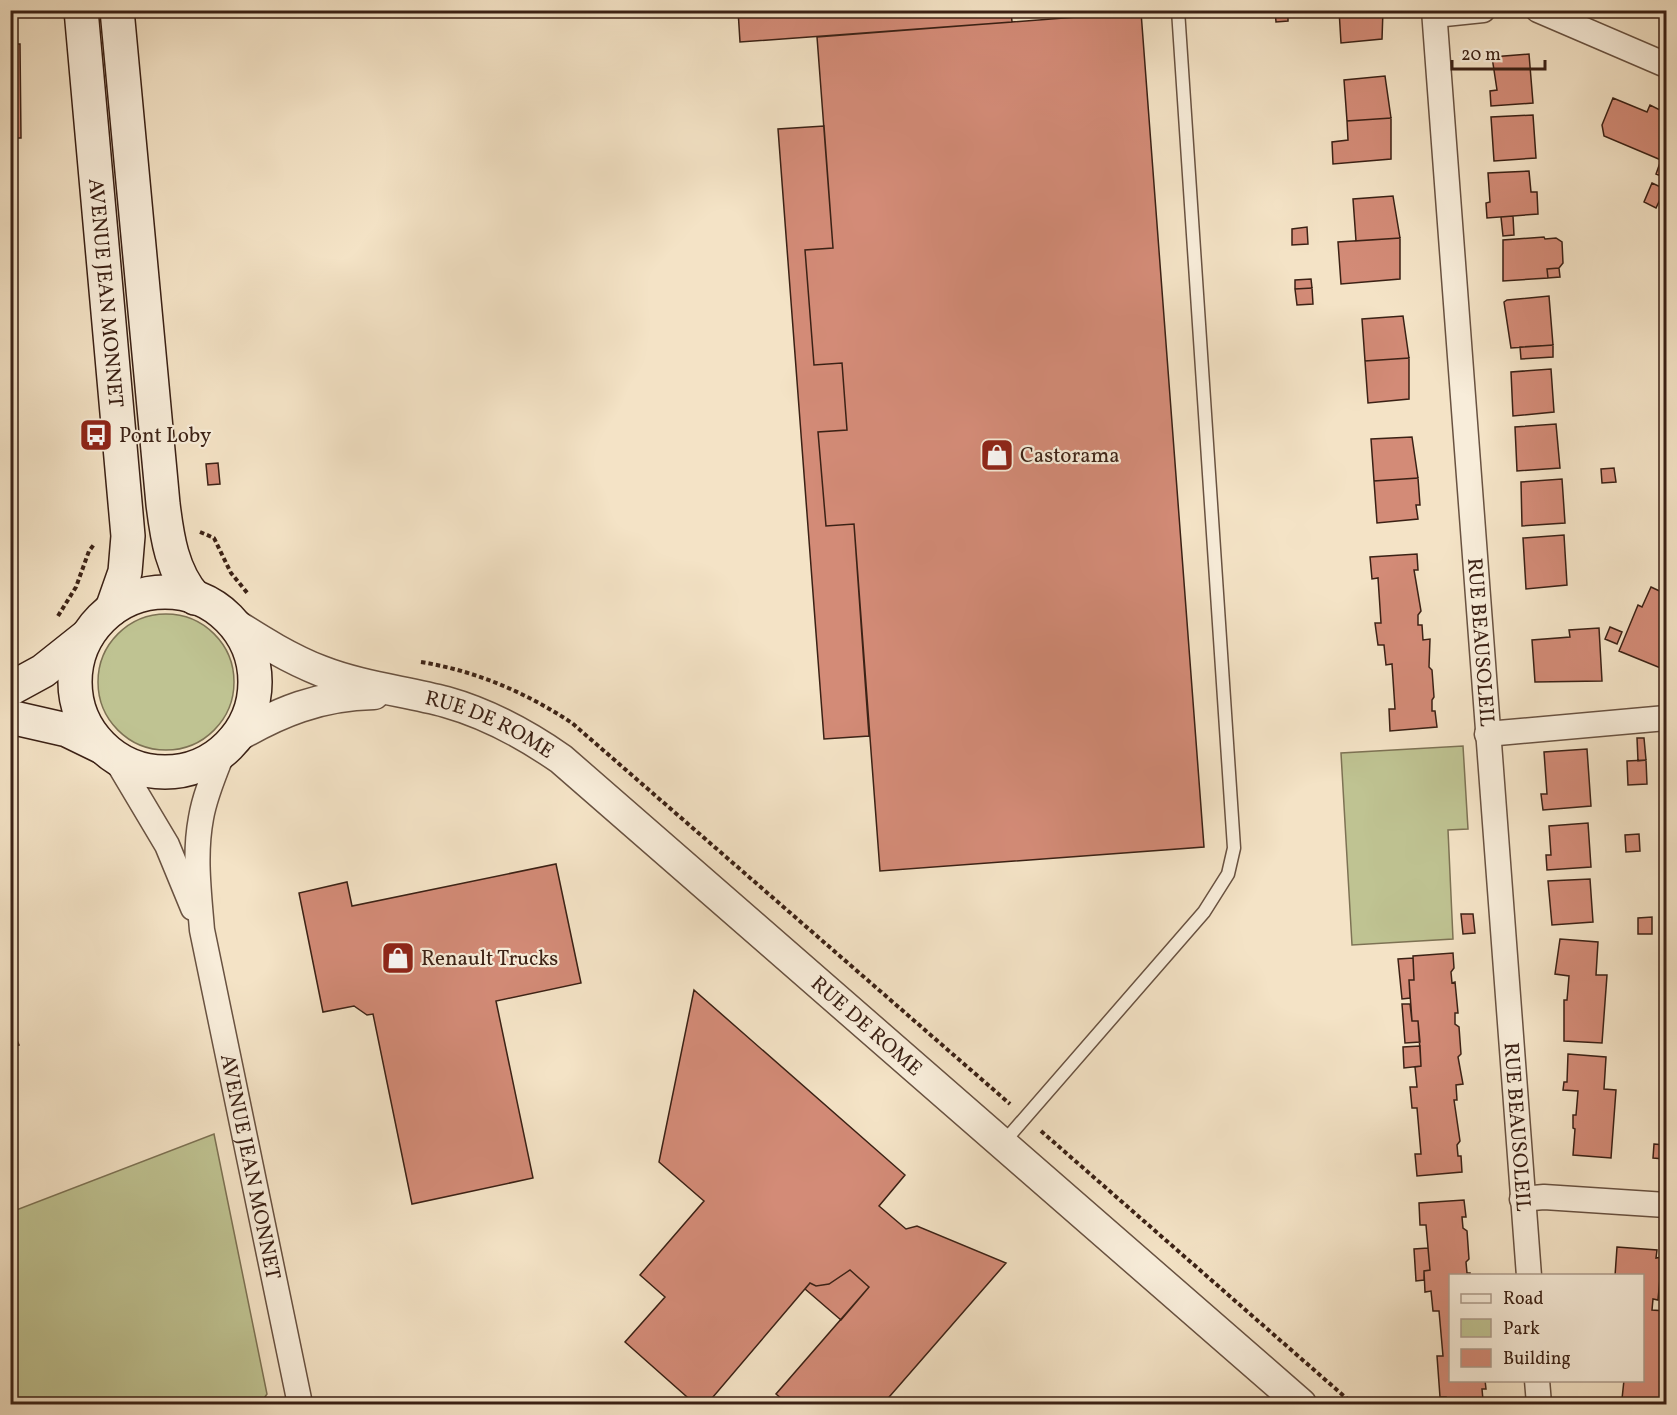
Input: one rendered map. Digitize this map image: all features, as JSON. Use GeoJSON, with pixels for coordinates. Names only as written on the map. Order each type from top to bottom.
{"type":"FeatureCollection","features":[{"type":"Feature","properties":{"kind":"main road","name":"AVENUE JEAN MONNET"},"geometry":{"type":"LineString","coordinates":[[81,10],[128,536],[125,572],[112,609]]}},
{"type":"Feature","properties":{"kind":"main road","name":"AVENUE JEAN MONNET"},"geometry":{"type":"LineString","coordinates":[[117,10],[163,504],[176,566],[183,582],[195,598]]}},
{"type":"Feature","properties":{"kind":"main road"},"geometry":{"type":"LineString","coordinates":[[10,689],[43,671],[89,635],[112,609],[132,598],[172,592],[195,598],[215,608],[232,623],[250,653],[254,687],[248,715],[229,743],[196,766],[168,771],[140,768],[67,730],[10,717]]}},
{"type":"Feature","properties":{"kind":"main road"},"geometry":{"type":"LineString","coordinates":[[89,635],[78,661],[76,695],[87,727],[109,752]]}},
{"type":"Feature","properties":{"kind":"street"},"geometry":{"type":"LineString","coordinates":[[1435,13],[1483,10]]}},
{"type":"Feature","properties":{"kind":"street"},"geometry":{"type":"LineString","coordinates":[[1538,10],[1666,65]]}},
{"type":"Feature","properties":{"kind":"street","name":"RUE BEAUSOLEIL"},"geometry":{"type":"LineString","coordinates":[[1435,13],[1529,1274]]}},
{"type":"Feature","properties":{"kind":"street","name":"RUE DE ROME"},"geometry":{"type":"LineString","coordinates":[[232,623],[267,645],[314,669],[360,684],[445,702],[518,730],[561,759],[1301,1404]]}},
{"type":"Feature","properties":{"kind":"street","name":"RUE DE ROME"},"geometry":{"type":"LineString","coordinates":[[229,743],[267,719],[307,703],[351,695],[404,694]]}},
{"type":"Feature","properties":{"kind":"street"},"geometry":{"type":"LineString","coordinates":[[1487,734],[1666,718]]}},
{"type":"Feature","properties":{"kind":"street","name":"AVENUE JEAN MONNET"},"geometry":{"type":"LineString","coordinates":[[229,743],[206,798],[199,829],[197,856],[202,930],[300,1404]]}},
{"type":"Feature","properties":{"kind":"street","name":"AVENUE JEAN MONNET"},"geometry":{"type":"LineString","coordinates":[[109,752],[166,845],[202,930]]}},
{"type":"Feature","properties":{"kind":"street"},"geometry":{"type":"LineString","coordinates":[[1522,1199],[1544,1197],[1666,1205]]}},
{"type":"Feature","properties":{"kind":"street"},"geometry":{"type":"LineString","coordinates":[[1538,1382],[1539,1404]]}},
{"type":"Feature","properties":{"kind":"lane"},"geometry":{"type":"LineString","coordinates":[[1003,1144],[1199,918],[1221,888],[1228,874],[1234,848],[1178,10]]}},
{"type":"Feature","properties":{"kind":"green space"},"geometry":{"type":"Polygon","coordinates":[[[166,614],[192,619],[204,625],[214,634],[223,644],[229,656],[234,682],[229,708],[223,720],[214,730],[204,739],[192,745],[166,750],[140,745],[128,739],[118,730],[109,720],[103,708],[98,682],[103,656],[109,644],[118,634],[128,625],[140,619],[166,614]]]}},
{"type":"Feature","properties":{"kind":"green space"},"geometry":{"type":"Polygon","coordinates":[[[1463,746],[1468,829],[1448,830],[1453,939],[1352,945],[1341,753],[1463,746]]]}},
{"type":"Feature","properties":{"kind":"green space"},"geometry":{"type":"Polygon","coordinates":[[[214,1134],[267,1394],[260,1404],[11,1404],[11,1212],[214,1134]]]}},
{"type":"Feature","properties":{"kind":"building"},"geometry":{"type":"Polygon","coordinates":[[[738,10],[1011,10],[1012,22],[740,42],[738,10]]]}},
{"type":"Feature","properties":{"kind":"building"},"geometry":{"type":"Polygon","coordinates":[[[1275,10],[1288,10],[1288,21],[1276,22],[1275,10]]]}},
{"type":"Feature","properties":{"kind":"building"},"geometry":{"type":"Polygon","coordinates":[[[1339,10],[1383,10],[1382,39],[1341,43],[1339,10]]]}},
{"type":"Feature","properties":{"kind":"building","name":"Castorama"},"geometry":{"type":"Polygon","coordinates":[[[1141,12],[1204,847],[880,871],[854,524],[826,526],[818,432],[847,430],[842,363],[814,365],[805,250],[833,248],[817,37],[1141,12]]]}},
{"type":"Feature","properties":{"kind":"building"},"geometry":{"type":"Polygon","coordinates":[[[10,44],[20,44],[21,138],[10,138],[10,44]]]}},
{"type":"Feature","properties":{"kind":"building"},"geometry":{"type":"Polygon","coordinates":[[[1529,54],[1533,103],[1491,106],[1490,91],[1497,90],[1492,57],[1529,54]]]}},
{"type":"Feature","properties":{"kind":"building"},"geometry":{"type":"Polygon","coordinates":[[[1385,76],[1391,118],[1347,121],[1344,80],[1385,76]]]}},
{"type":"Feature","properties":{"kind":"building"},"geometry":{"type":"Polygon","coordinates":[[[1613,98],[1647,112],[1650,105],[1666,113],[1666,178],[1656,174],[1661,160],[1604,136],[1602,125],[1613,98]]]}},
{"type":"Feature","properties":{"kind":"building"},"geometry":{"type":"Polygon","coordinates":[[[1533,115],[1536,158],[1494,161],[1491,117],[1533,115]]]}},
{"type":"Feature","properties":{"kind":"building"},"geometry":{"type":"Polygon","coordinates":[[[1391,118],[1391,159],[1333,164],[1332,142],[1348,140],[1347,121],[1391,118]]]}},
{"type":"Feature","properties":{"kind":"building"},"geometry":{"type":"Polygon","coordinates":[[[824,126],[833,248],[805,250],[814,365],[842,363],[847,430],[818,432],[826,526],[854,524],[869,736],[824,739],[778,129],[824,126]]]}},
{"type":"Feature","properties":{"kind":"building"},"geometry":{"type":"Polygon","coordinates":[[[1529,171],[1531,192],[1537,192],[1538,214],[1487,218],[1486,203],[1490,202],[1488,173],[1529,171]]]}},
{"type":"Feature","properties":{"kind":"building"},"geometry":{"type":"Polygon","coordinates":[[[1652,183],[1665,189],[1656,208],[1644,202],[1652,183]]]}},
{"type":"Feature","properties":{"kind":"building"},"geometry":{"type":"Polygon","coordinates":[[[1393,196],[1400,238],[1356,241],[1353,199],[1393,196]]]}},
{"type":"Feature","properties":{"kind":"building"},"geometry":{"type":"Polygon","coordinates":[[[1513,216],[1514,235],[1503,236],[1501,217],[1513,216]]]}},
{"type":"Feature","properties":{"kind":"building"},"geometry":{"type":"Polygon","coordinates":[[[1307,227],[1308,244],[1292,245],[1292,229],[1307,227]]]}},
{"type":"Feature","properties":{"kind":"building"},"geometry":{"type":"Polygon","coordinates":[[[1544,237],[1545,239],[1556,238],[1562,242],[1563,263],[1559,268],[1547,269],[1548,278],[1503,281],[1503,240],[1544,237]]]}},
{"type":"Feature","properties":{"kind":"building"},"geometry":{"type":"Polygon","coordinates":[[[1400,238],[1400,279],[1341,284],[1338,242],[1400,238]]]}},
{"type":"Feature","properties":{"kind":"building"},"geometry":{"type":"Polygon","coordinates":[[[1559,268],[1560,277],[1548,278],[1547,269],[1559,268]]]}},
{"type":"Feature","properties":{"kind":"building"},"geometry":{"type":"Polygon","coordinates":[[[1311,279],[1312,288],[1295,289],[1295,280],[1311,279]]]}},
{"type":"Feature","properties":{"kind":"building"},"geometry":{"type":"Polygon","coordinates":[[[1312,288],[1313,304],[1297,305],[1295,289],[1312,288]]]}},
{"type":"Feature","properties":{"kind":"building"},"geometry":{"type":"Polygon","coordinates":[[[1549,296],[1553,345],[1511,348],[1504,302],[1549,296]]]}},
{"type":"Feature","properties":{"kind":"building"},"geometry":{"type":"Polygon","coordinates":[[[1403,316],[1409,358],[1365,361],[1362,319],[1403,316]]]}},
{"type":"Feature","properties":{"kind":"building"},"geometry":{"type":"Polygon","coordinates":[[[1553,345],[1553,357],[1521,359],[1520,347],[1553,345]]]}},
{"type":"Feature","properties":{"kind":"building"},"geometry":{"type":"Polygon","coordinates":[[[1409,358],[1409,399],[1368,403],[1365,361],[1409,358]]]}},
{"type":"Feature","properties":{"kind":"building"},"geometry":{"type":"Polygon","coordinates":[[[1551,369],[1554,412],[1513,416],[1511,372],[1551,369]]]}},
{"type":"Feature","properties":{"kind":"building"},"geometry":{"type":"Polygon","coordinates":[[[1556,424],[1560,468],[1517,471],[1515,427],[1556,424]]]}},
{"type":"Feature","properties":{"kind":"building"},"geometry":{"type":"Polygon","coordinates":[[[1412,437],[1418,478],[1374,481],[1371,439],[1412,437]]]}},
{"type":"Feature","properties":{"kind":"building"},"geometry":{"type":"Polygon","coordinates":[[[218,463],[220,484],[208,485],[206,464],[218,463]]]}},
{"type":"Feature","properties":{"kind":"building"},"geometry":{"type":"Polygon","coordinates":[[[1614,468],[1616,482],[1602,483],[1601,469],[1614,468]]]}},
{"type":"Feature","properties":{"kind":"building"},"geometry":{"type":"Polygon","coordinates":[[[1418,478],[1420,505],[1416,505],[1418,519],[1377,523],[1374,481],[1418,478]]]}},
{"type":"Feature","properties":{"kind":"building"},"geometry":{"type":"Polygon","coordinates":[[[1562,479],[1565,523],[1522,526],[1521,482],[1562,479]]]}},
{"type":"Feature","properties":{"kind":"building"},"geometry":{"type":"Polygon","coordinates":[[[1564,535],[1567,585],[1526,589],[1523,538],[1564,535]]]}},
{"type":"Feature","properties":{"kind":"building"},"geometry":{"type":"Polygon","coordinates":[[[1417,554],[1418,570],[1414,570],[1421,611],[1418,615],[1418,625],[1422,625],[1423,640],[1430,639],[1429,667],[1432,670],[1434,697],[1432,711],[1435,711],[1437,727],[1390,731],[1389,709],[1395,709],[1392,664],[1386,665],[1384,645],[1378,645],[1375,623],[1381,623],[1378,578],[1372,579],[1370,557],[1417,554]]]}},
{"type":"Feature","properties":{"kind":"building"},"geometry":{"type":"Polygon","coordinates":[[[1651,587],[1666,594],[1666,661],[1663,669],[1619,651],[1638,605],[1642,607],[1651,587]]]}},
{"type":"Feature","properties":{"kind":"building"},"geometry":{"type":"Polygon","coordinates":[[[1610,627],[1622,632],[1617,644],[1605,639],[1610,627]]]}},
{"type":"Feature","properties":{"kind":"building"},"geometry":{"type":"Polygon","coordinates":[[[1599,628],[1602,681],[1535,682],[1532,640],[1570,637],[1569,630],[1599,628]]]}},
{"type":"Feature","properties":{"kind":"building"},"geometry":{"type":"Polygon","coordinates":[[[1637,738],[1644,738],[1646,760],[1638,761],[1637,738]]]}},
{"type":"Feature","properties":{"kind":"building"},"geometry":{"type":"Polygon","coordinates":[[[1587,749],[1591,806],[1543,810],[1541,794],[1547,794],[1544,752],[1587,749]]]}},
{"type":"Feature","properties":{"kind":"building"},"geometry":{"type":"Polygon","coordinates":[[[1646,760],[1647,784],[1628,785],[1627,761],[1646,760]]]}},
{"type":"Feature","properties":{"kind":"building"},"geometry":{"type":"Polygon","coordinates":[[[1666,801],[1666,858],[1665,858],[1660,802],[1666,801]]]}},
{"type":"Feature","properties":{"kind":"building"},"geometry":{"type":"Polygon","coordinates":[[[1588,823],[1591,867],[1547,870],[1546,855],[1551,855],[1549,826],[1588,823]]]}},
{"type":"Feature","properties":{"kind":"building"},"geometry":{"type":"Polygon","coordinates":[[[1639,834],[1640,851],[1626,852],[1625,835],[1639,834]]]}},
{"type":"Feature","properties":{"kind":"building"},"geometry":{"type":"Polygon","coordinates":[[[556,864],[581,983],[496,1001],[533,1178],[412,1204],[373,1014],[367,1015],[354,1006],[323,1012],[299,893],[347,882],[352,906],[556,864]]]}},
{"type":"Feature","properties":{"kind":"building"},"geometry":{"type":"Polygon","coordinates":[[[1590,879],[1593,922],[1552,925],[1548,881],[1590,879]]]}},
{"type":"Feature","properties":{"kind":"building"},"geometry":{"type":"Polygon","coordinates":[[[1461,914],[1473,914],[1475,933],[1463,934],[1461,914]]]}},
{"type":"Feature","properties":{"kind":"building"},"geometry":{"type":"Polygon","coordinates":[[[1652,917],[1652,934],[1638,934],[1638,918],[1652,917]]]}},
{"type":"Feature","properties":{"kind":"building"},"geometry":{"type":"Polygon","coordinates":[[[1560,939],[1598,942],[1596,975],[1607,975],[1602,1043],[1564,1041],[1564,1000],[1567,1000],[1569,976],[1555,974],[1560,939]]]}},
{"type":"Feature","properties":{"kind":"building"},"geometry":{"type":"Polygon","coordinates":[[[1453,953],[1454,968],[1451,972],[1452,983],[1455,982],[1458,1013],[1455,1013],[1455,1024],[1459,1027],[1461,1054],[1458,1057],[1463,1084],[1456,1085],[1457,1100],[1454,1100],[1460,1141],[1457,1145],[1458,1156],[1461,1156],[1462,1172],[1417,1176],[1415,1154],[1421,1154],[1417,1108],[1412,1108],[1410,1087],[1417,1087],[1415,1067],[1421,1066],[1418,1021],[1412,1021],[1409,980],[1414,980],[1413,956],[1453,953]]]}},
{"type":"Feature","properties":{"kind":"building"},"geometry":{"type":"Polygon","coordinates":[[[1413,958],[1414,980],[1409,980],[1410,998],[1402,999],[1398,959],[1413,958]]]}},
{"type":"Feature","properties":{"kind":"building"},"geometry":{"type":"Polygon","coordinates":[[[694,990],[905,1175],[879,1206],[906,1229],[917,1226],[1006,1263],[883,1404],[788,1404],[776,1394],[869,1287],[850,1270],[829,1284],[816,1286],[810,1283],[707,1404],[695,1404],[625,1342],[665,1297],[640,1275],[704,1201],[659,1162],[694,990]]]}},
{"type":"Feature","properties":{"kind":"building"},"geometry":{"type":"Polygon","coordinates":[[[1402,1004],[1410,1004],[1412,1021],[1418,1021],[1420,1042],[1405,1043],[1402,1004]]]}},
{"type":"Feature","properties":{"kind":"building"},"geometry":{"type":"Polygon","coordinates":[[[10,1023],[19,1045],[10,1048],[10,1023]]]}},
{"type":"Feature","properties":{"kind":"building"},"geometry":{"type":"Polygon","coordinates":[[[1420,1046],[1421,1066],[1404,1068],[1403,1047],[1420,1046]]]}},
{"type":"Feature","properties":{"kind":"building"},"geometry":{"type":"Polygon","coordinates":[[[1568,1054],[1606,1057],[1604,1089],[1616,1090],[1611,1158],[1573,1155],[1575,1129],[1573,1128],[1573,1115],[1576,1115],[1578,1091],[1563,1090],[1564,1082],[1567,1082],[1568,1054]]]}},
{"type":"Feature","properties":{"kind":"building"},"geometry":{"type":"Polygon","coordinates":[[[1654,1144],[1665,1145],[1664,1159],[1653,1158],[1654,1144]]]}},
{"type":"Feature","properties":{"kind":"building"},"geometry":{"type":"Polygon","coordinates":[[[1464,1200],[1466,1217],[1462,1217],[1463,1228],[1467,1231],[1469,1259],[1466,1262],[1467,1273],[1470,1274],[1449,1274],[1449,1382],[1485,1382],[1486,1389],[1482,1389],[1483,1400],[1487,1404],[1446,1404],[1446,1397],[1440,1397],[1437,1356],[1443,1356],[1439,1311],[1433,1311],[1431,1291],[1425,1292],[1424,1271],[1430,1270],[1426,1225],[1420,1225],[1419,1203],[1464,1200]]]}},
{"type":"Feature","properties":{"kind":"building"},"geometry":{"type":"Polygon","coordinates":[[[1617,1247],[1657,1250],[1656,1258],[1662,1257],[1658,1300],[1653,1299],[1652,1310],[1666,1311],[1665,1391],[1661,1390],[1660,1401],[1666,1401],[1666,1404],[1631,1404],[1631,1399],[1622,1399],[1624,1382],[1644,1382],[1644,1274],[1615,1274],[1617,1247]]]}},
{"type":"Feature","properties":{"kind":"building"},"geometry":{"type":"Polygon","coordinates":[[[1428,1248],[1430,1270],[1424,1271],[1424,1280],[1416,1281],[1414,1249],[1428,1248]]]}},
{"type":"Feature","properties":{"kind":"building"},"geometry":{"type":"Polygon","coordinates":[[[850,1270],[869,1287],[841,1320],[805,1289],[810,1283],[816,1286],[829,1284],[850,1270]]]}},
{"type":"Feature","properties":{"kind":"place","name":"Pont Loby"},"geometry":{"type":"Point","coordinates":[96,435]}},
{"type":"Feature","properties":{"kind":"place","name":"Castorama"},"geometry":{"type":"Point","coordinates":[997,455]}},
{"type":"Feature","properties":{"kind":"place","name":"Renault Trucks"},"geometry":{"type":"Point","coordinates":[398,958]}}]}
